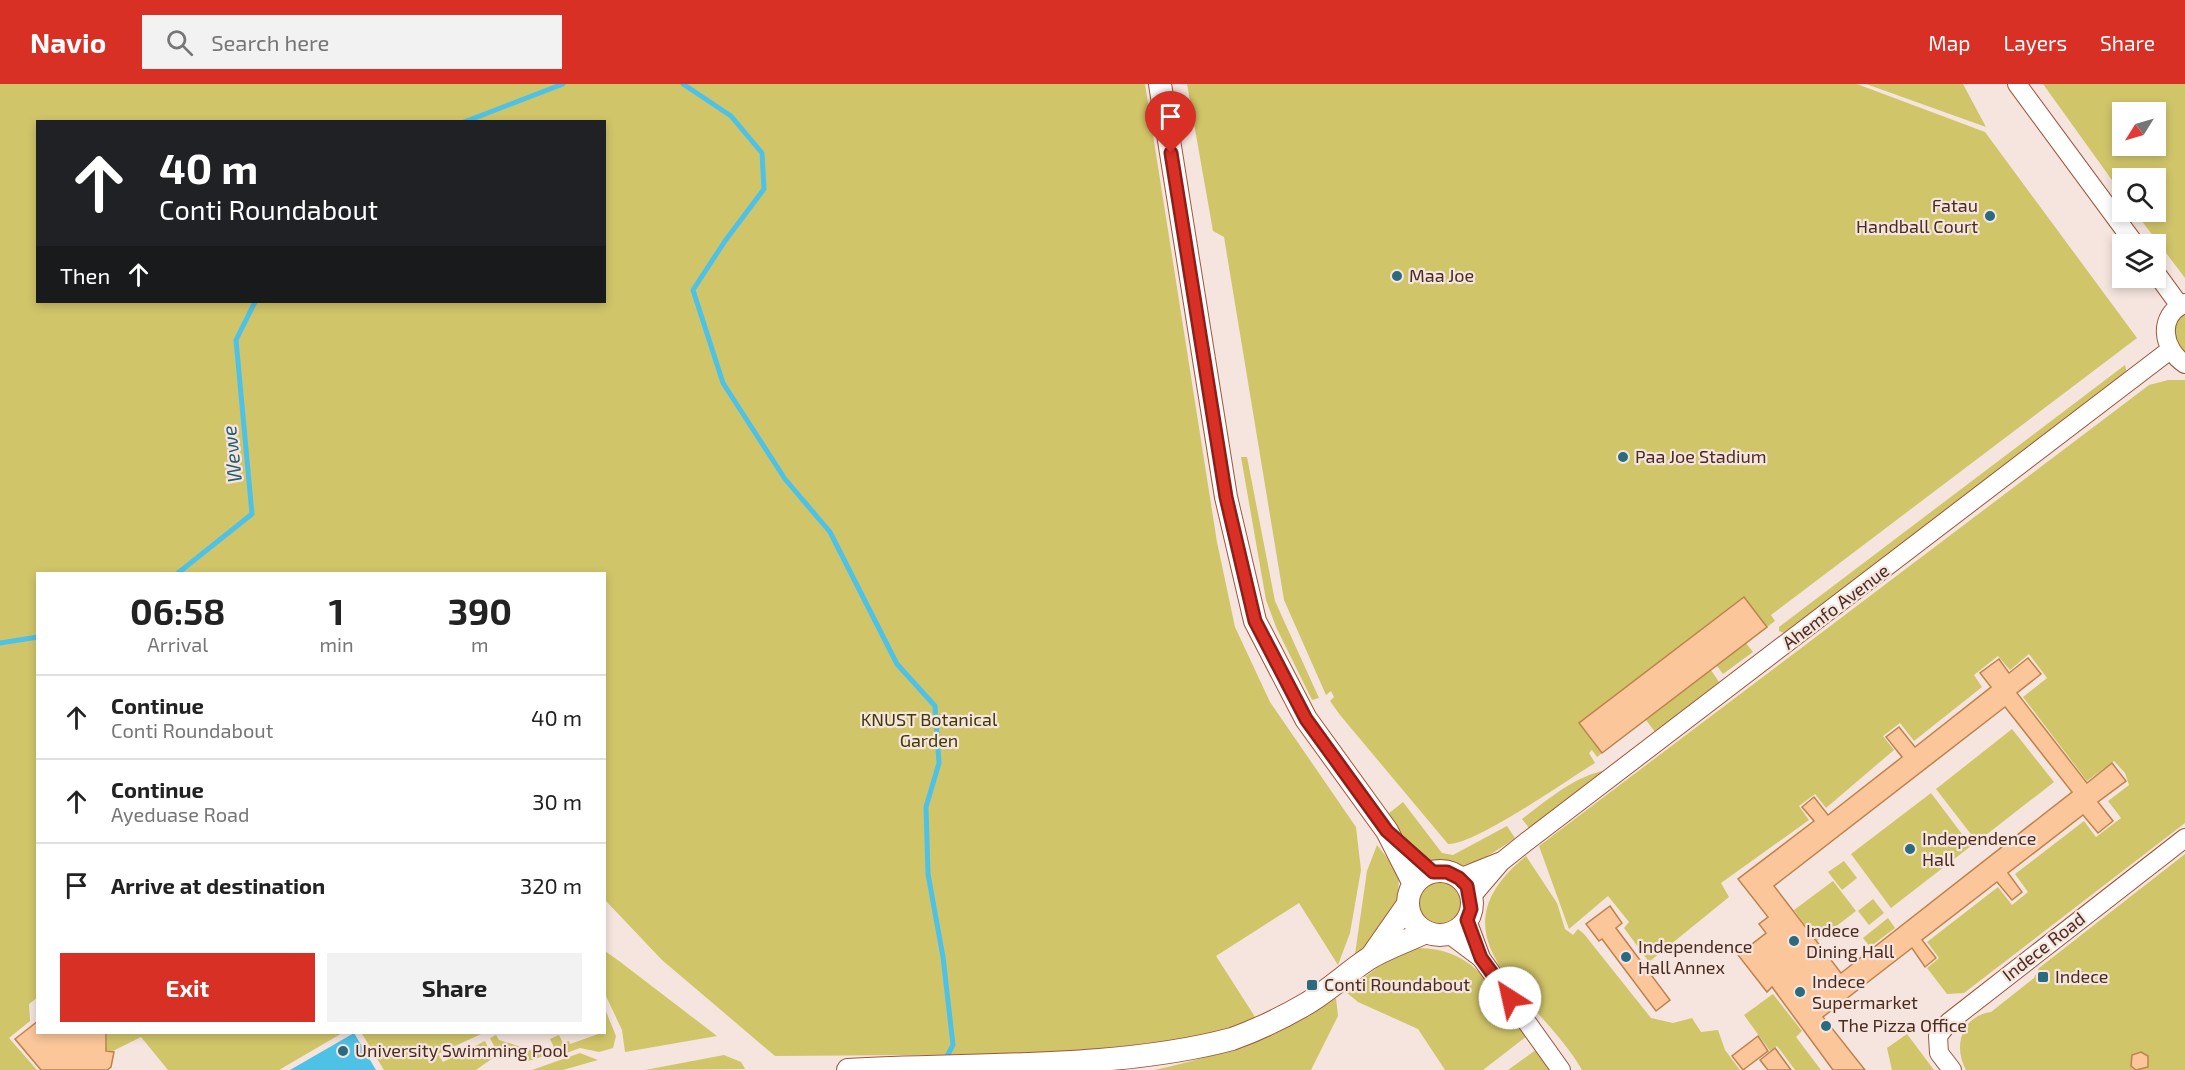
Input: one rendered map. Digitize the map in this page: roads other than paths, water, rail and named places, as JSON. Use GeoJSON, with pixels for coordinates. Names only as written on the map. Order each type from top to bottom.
{"type":"FeatureCollection","features":[{"type":"Feature","properties":{"kind":"street"},"geometry":{"type":"LineString","coordinates":[[1160,84],[1226,497],[1255,621],[1306,719],[1387,831],[1433,872],[1447,872],[1459,878],[1467,886],[1471,897],[1471,909],[1467,920],[1459,929],[1449,934],[1437,935],[1426,932],[1416,925],[1411,894],[1387,831]]}},
{"type":"Feature","properties":{"kind":"street"},"geometry":{"type":"LineString","coordinates":[[2017,84],[2128,234]]}},
{"type":"Feature","properties":{"kind":"street"},"geometry":{"type":"LineString","coordinates":[[2166,285],[2182,305],[2172,313],[2165,331],[2170,350],[2185,363]]}},
{"type":"Feature","properties":{"kind":"street","name":"Ahemfo Avenue"},"geometry":{"type":"LineString","coordinates":[[1471,897],[1501,862],[2170,350]]}},
{"type":"Feature","properties":{"kind":"street","name":"Indece Road"},"geometry":{"type":"LineString","coordinates":[[1952,1070],[1939,1053],[1938,1036],[1949,1022],[2185,838]]}},
{"type":"Feature","properties":{"kind":"street","name":"Ahemfo Avenue"},"geometry":{"type":"LineString","coordinates":[[1459,878],[1501,862]]}},
{"type":"Feature","properties":{"kind":"street"},"geometry":{"type":"LineString","coordinates":[[1370,958],[1411,894],[1433,872]]}},
{"type":"Feature","properties":{"kind":"street"},"geometry":{"type":"LineString","coordinates":[[1467,920],[1481,958],[1561,1070]]}},
{"type":"Feature","properties":{"kind":"street"},"geometry":{"type":"LineString","coordinates":[[848,1070],[1055,1067],[1147,1059],[1230,1040],[1307,1004],[1370,958],[1426,932]]}},
{"type":"Feature","properties":{"kind":"street"},"geometry":{"type":"LineString","coordinates":[[1449,934],[1481,958]]}},
{"type":"Feature","properties":{"kind":"water","name":"University Swimming Pool"},"geometry":{"type":"Polygon","coordinates":[[[355,1034],[376,1070],[290,1070],[355,1034]]]}},
{"type":"Feature","properties":{"kind":"waterway","name":"Wewe"},"geometry":{"type":"LineString","coordinates":[[469,120],[563,84]]}},
{"type":"Feature","properties":{"kind":"waterway"},"geometry":{"type":"LineString","coordinates":[[683,84],[731,116],[762,153],[764,189],[725,241],[693,290],[723,383],[785,479],[830,532],[897,664],[935,706],[939,763],[926,807],[928,874],[943,957],[953,1045],[945,1060]]}},
{"type":"Feature","properties":{"kind":"waterway","name":"Wewe"},"geometry":{"type":"LineString","coordinates":[[179,572],[252,514],[236,340],[254,303]]}},
{"type":"Feature","properties":{"kind":"waterway","name":"Wewe"},"geometry":{"type":"LineString","coordinates":[[0,643],[36,637]]}},
{"type":"Feature","properties":{"kind":"place","name":"Fatau Handball Court"},"geometry":{"type":"Point","coordinates":[1990,216]}},
{"type":"Feature","properties":{"kind":"place","name":"Maa Joe"},"geometry":{"type":"Point","coordinates":[1397,276]}},
{"type":"Feature","properties":{"kind":"place","name":"Paa Joe Stadium"},"geometry":{"type":"Point","coordinates":[1623,457]}},
{"type":"Feature","properties":{"kind":"place","name":"Independence Hall"},"geometry":{"type":"Point","coordinates":[1910,849]}},
{"type":"Feature","properties":{"kind":"place","name":"Indece Dining Hall"},"geometry":{"type":"Point","coordinates":[1794,941]}},
{"type":"Feature","properties":{"kind":"place","name":"Independence Hall Annex"},"geometry":{"type":"Point","coordinates":[1626,957]}},
{"type":"Feature","properties":{"kind":"place","name":"Indece"},"geometry":{"type":"Point","coordinates":[2043,977]}},
{"type":"Feature","properties":{"kind":"place","name":"Conti Roundabout"},"geometry":{"type":"Point","coordinates":[1312,985]}},
{"type":"Feature","properties":{"kind":"place","name":"Indece Supermarket"},"geometry":{"type":"Point","coordinates":[1800,992]}},
{"type":"Feature","properties":{"kind":"place","name":"The Pizza Office"},"geometry":{"type":"Point","coordinates":[1826,1026]}},
{"type":"Feature","properties":{"kind":"place","name":"University Swimming Pool"},"geometry":{"type":"Point","coordinates":[343,1051]}},
{"type":"Feature","properties":{"kind":"park label","name":"KNUST Botanical Garden"},"geometry":{"type":"Point","coordinates":[929,730]}}]}
